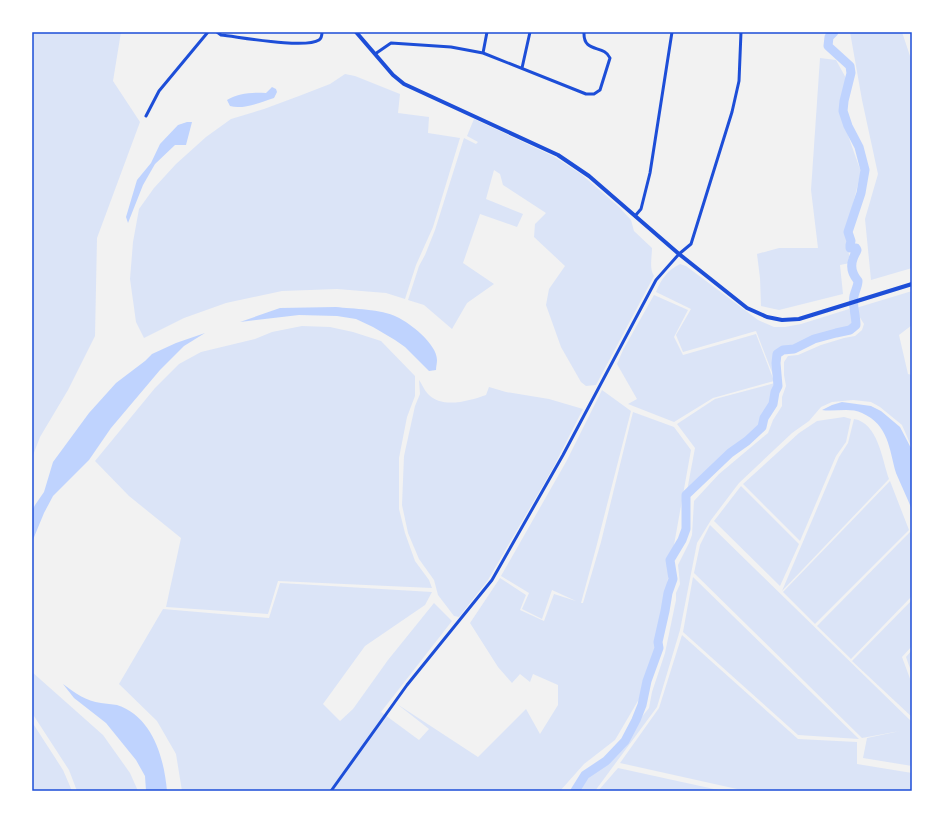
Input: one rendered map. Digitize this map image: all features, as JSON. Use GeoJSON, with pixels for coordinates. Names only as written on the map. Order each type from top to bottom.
{"type":"FeatureCollection","features":[{"type":"Feature","properties":{"kind":"main road"},"geometry":{"type":"LineString","coordinates":[[356,32],[393,75],[404,84],[558,155],[589,176],[679,254],[747,308],[767,317],[782,320],[799,319],[912,284]]}},
{"type":"Feature","properties":{"kind":"street"},"geometry":{"type":"LineString","coordinates":[[146,116],[159,91],[208,32]]}},
{"type":"Feature","properties":{"kind":"street"},"geometry":{"type":"LineString","coordinates":[[217,32],[221,35],[263,41],[300,43],[318,40],[321,38],[322,32]]}},
{"type":"Feature","properties":{"kind":"street"},"geometry":{"type":"LineString","coordinates":[[483,53],[487,32]]}},
{"type":"Feature","properties":{"kind":"street"},"geometry":{"type":"LineString","coordinates":[[522,68],[530,32]]}},
{"type":"Feature","properties":{"kind":"street"},"geometry":{"type":"LineString","coordinates":[[375,54],[391,43],[451,47],[483,53],[586,94],[594,94],[600,90],[610,58],[605,52],[587,44],[584,41],[584,32]]}},
{"type":"Feature","properties":{"kind":"street"},"geometry":{"type":"LineString","coordinates":[[635,216],[641,209],[650,173],[672,32]]}},
{"type":"Feature","properties":{"kind":"street"},"geometry":{"type":"LineString","coordinates":[[331,791],[407,685],[492,580],[563,455],[656,280],[679,254],[691,244],[732,112],[738,81],[742,32]]}},
{"type":"Feature","properties":{"kind":"shaded area"},"geometry":{"type":"Polygon","coordinates":[[[32,32],[121,32],[113,81],[140,122],[97,238],[95,336],[68,390],[40,437],[32,458],[32,32]]]}},
{"type":"Feature","properties":{"kind":"shaded area"},"geometry":{"type":"Polygon","coordinates":[[[850,32],[902,32],[912,62],[912,268],[871,280],[865,219],[878,174],[862,100],[850,32]]]}},
{"type":"Feature","properties":{"kind":"shaded area"},"geometry":{"type":"Polygon","coordinates":[[[820,58],[836,60],[847,80],[842,114],[844,124],[861,172],[846,232],[850,263],[840,265],[843,294],[779,310],[761,306],[757,254],[779,248],[818,248],[811,190],[820,58]]]}},
{"type":"Feature","properties":{"kind":"shaded area"},"geometry":{"type":"Polygon","coordinates":[[[345,74],[355,76],[400,94],[398,113],[429,117],[428,133],[460,138],[433,227],[416,265],[405,299],[386,293],[337,289],[282,291],[226,303],[184,318],[144,338],[136,322],[130,279],[133,242],[139,209],[154,188],[176,164],[206,137],[231,119],[264,109],[330,84],[345,74]]]}},
{"type":"Feature","properties":{"kind":"shaded area"},"geometry":{"type":"Polygon","coordinates":[[[474,119],[553,156],[581,174],[619,207],[631,220],[634,231],[652,248],[651,266],[654,276],[596,385],[586,386],[581,382],[561,347],[546,305],[549,289],[565,266],[534,237],[535,224],[546,213],[503,185],[500,174],[494,170],[486,199],[523,214],[517,227],[480,214],[463,263],[494,284],[467,303],[452,329],[424,305],[408,300],[419,266],[435,230],[464,138],[476,144],[478,142],[467,136],[474,119]]]}},
{"type":"Feature","properties":{"kind":"shaded area"},"geometry":{"type":"Polygon","coordinates":[[[680,264],[686,266],[758,320],[774,327],[785,327],[801,324],[849,309],[858,326],[856,331],[820,339],[797,350],[788,350],[781,354],[778,366],[779,381],[775,380],[756,331],[683,352],[676,335],[691,309],[656,292],[665,275],[680,264]]]}},
{"type":"Feature","properties":{"kind":"shaded area"},"geometry":{"type":"Polygon","coordinates":[[[912,291],[912,325],[899,335],[908,374],[912,375],[912,448],[902,425],[880,407],[871,402],[853,400],[832,402],[821,407],[809,421],[792,433],[739,483],[711,520],[697,543],[680,630],[657,707],[595,791],[579,791],[592,771],[602,766],[630,740],[636,724],[649,708],[652,692],[665,653],[676,600],[676,593],[680,584],[678,565],[692,535],[694,501],[719,474],[768,433],[773,420],[782,406],[782,397],[786,386],[784,362],[788,356],[798,355],[821,345],[855,336],[862,330],[864,324],[856,308],[912,291]]]}},
{"type":"Feature","properties":{"kind":"shaded area"},"geometry":{"type":"Polygon","coordinates":[[[654,295],[688,310],[674,337],[683,355],[756,334],[774,381],[713,398],[674,422],[628,404],[637,399],[617,364],[623,350],[654,295]]]}},
{"type":"Feature","properties":{"kind":"shaded area"},"geometry":{"type":"Polygon","coordinates":[[[302,326],[330,327],[353,332],[381,341],[415,376],[415,396],[407,417],[399,458],[399,509],[405,533],[415,561],[429,580],[432,588],[278,581],[268,614],[166,607],[181,538],[129,496],[95,461],[155,388],[179,364],[201,352],[255,339],[272,332],[302,326]]]}},
{"type":"Feature","properties":{"kind":"shaded area"},"geometry":{"type":"Polygon","coordinates":[[[419,380],[428,394],[434,399],[441,401],[464,401],[486,395],[489,387],[506,392],[549,399],[583,409],[553,468],[488,580],[459,617],[454,616],[438,595],[434,580],[419,559],[408,533],[402,505],[404,456],[415,406],[420,394],[419,380]]]}},
{"type":"Feature","properties":{"kind":"shaded area"},"geometry":{"type":"Polygon","coordinates":[[[775,383],[780,384],[771,413],[756,437],[739,449],[686,496],[695,448],[677,424],[715,399],[775,383]]]}},
{"type":"Feature","properties":{"kind":"shaded area"},"geometry":{"type":"Polygon","coordinates":[[[602,390],[631,411],[581,603],[583,603],[601,542],[633,412],[674,427],[691,450],[652,668],[642,694],[615,740],[584,764],[560,791],[182,791],[176,754],[157,721],[119,684],[163,609],[269,618],[280,583],[432,592],[425,605],[365,646],[323,704],[340,721],[353,709],[388,660],[434,603],[452,621],[381,712],[419,740],[429,729],[397,704],[478,757],[526,709],[540,734],[558,705],[558,685],[533,674],[530,682],[520,674],[512,683],[498,667],[470,623],[500,578],[526,595],[520,610],[544,621],[554,594],[576,601],[552,590],[542,619],[522,609],[529,593],[501,576],[566,462],[602,390]]]}},
{"type":"Feature","properties":{"kind":"shaded area"},"geometry":{"type":"Polygon","coordinates":[[[844,417],[851,419],[846,442],[836,456],[800,541],[743,484],[799,433],[817,421],[844,417]]]}},
{"type":"Feature","properties":{"kind":"shaded area"},"geometry":{"type":"Polygon","coordinates":[[[854,419],[869,427],[874,434],[889,479],[782,591],[839,457],[848,443],[854,419]]]}},
{"type":"Feature","properties":{"kind":"shaded area"},"geometry":{"type":"Polygon","coordinates":[[[890,481],[909,530],[815,624],[783,592],[890,481]]]}},
{"type":"Feature","properties":{"kind":"shaded area"},"geometry":{"type":"Polygon","coordinates":[[[741,486],[799,544],[780,586],[714,521],[741,486]]]}},
{"type":"Feature","properties":{"kind":"shaded area"},"geometry":{"type":"Polygon","coordinates":[[[710,525],[912,722],[912,766],[863,758],[867,738],[900,731],[862,738],[694,573],[700,545],[710,525]]]}},
{"type":"Feature","properties":{"kind":"shaded area"},"geometry":{"type":"Polygon","coordinates":[[[910,532],[912,536],[912,596],[851,659],[817,626],[910,532]]]}},
{"type":"Feature","properties":{"kind":"shaded area"},"geometry":{"type":"Polygon","coordinates":[[[693,577],[859,739],[798,735],[683,632],[693,577]]]}},
{"type":"Feature","properties":{"kind":"shaded area"},"geometry":{"type":"Polygon","coordinates":[[[912,600],[912,646],[902,657],[912,684],[912,717],[852,661],[912,600]]]}},
{"type":"Feature","properties":{"kind":"shaded area"},"geometry":{"type":"Polygon","coordinates":[[[682,635],[798,739],[857,742],[857,764],[912,773],[912,791],[746,791],[620,763],[659,708],[682,635]]]}},
{"type":"Feature","properties":{"kind":"shaded area"},"geometry":{"type":"Polygon","coordinates":[[[912,650],[912,674],[906,657],[912,650]]]}},
{"type":"Feature","properties":{"kind":"shaded area"},"geometry":{"type":"Polygon","coordinates":[[[32,672],[103,735],[130,773],[138,791],[77,791],[69,770],[32,713],[32,672]]]}},
{"type":"Feature","properties":{"kind":"shaded area"},"geometry":{"type":"Polygon","coordinates":[[[32,722],[63,770],[72,791],[32,791],[32,722]]]}},
{"type":"Feature","properties":{"kind":"shaded area"},"geometry":{"type":"Polygon","coordinates":[[[618,768],[723,791],[598,791],[618,768]]]}},
{"type":"Feature","properties":{"kind":"water"},"geometry":{"type":"Polygon","coordinates":[[[272,87],[276,89],[277,92],[274,98],[258,103],[235,107],[230,106],[227,100],[246,94],[266,93],[272,87]]]}},
{"type":"Feature","properties":{"kind":"water"},"geometry":{"type":"Polygon","coordinates":[[[192,122],[186,145],[175,145],[155,164],[143,185],[128,223],[126,217],[137,180],[151,163],[160,144],[178,125],[192,122]]]}},
{"type":"Feature","properties":{"kind":"water"},"geometry":{"type":"Polygon","coordinates":[[[336,307],[383,312],[402,320],[422,335],[433,347],[437,360],[436,370],[429,371],[405,347],[373,327],[356,319],[337,316],[299,315],[240,322],[280,308],[336,307]]]}},
{"type":"Feature","properties":{"kind":"water"},"geometry":{"type":"Polygon","coordinates":[[[205,333],[184,346],[160,370],[111,428],[89,460],[53,496],[32,542],[32,511],[44,492],[53,462],[89,413],[116,383],[152,354],[176,343],[205,333]]]}},
{"type":"Feature","properties":{"kind":"water"},"geometry":{"type":"Polygon","coordinates":[[[842,402],[871,406],[881,411],[900,427],[912,450],[912,510],[896,473],[886,438],[878,424],[871,418],[853,410],[822,410],[842,402]]]}},
{"type":"Feature","properties":{"kind":"water"},"geometry":{"type":"Polygon","coordinates":[[[63,684],[76,693],[96,702],[117,705],[140,719],[148,729],[159,752],[163,765],[167,791],[146,791],[145,776],[136,760],[106,723],[74,698],[63,684]]]}},
{"type":"Feature","properties":{"kind":"waterway"},"geometry":{"type":"LineString","coordinates":[[575,791],[585,775],[606,761],[625,741],[642,705],[647,681],[659,648],[658,642],[668,593],[673,579],[670,560],[682,540],[686,529],[686,495],[730,453],[747,441],[762,427],[764,418],[773,404],[775,392],[778,386],[776,363],[777,354],[783,350],[794,349],[814,339],[850,330],[856,325],[854,294],[858,281],[853,274],[852,262],[857,250],[856,248],[850,248],[851,241],[848,232],[861,193],[865,170],[859,147],[848,126],[843,111],[851,73],[850,66],[828,46],[829,37],[834,32]]}}]}
